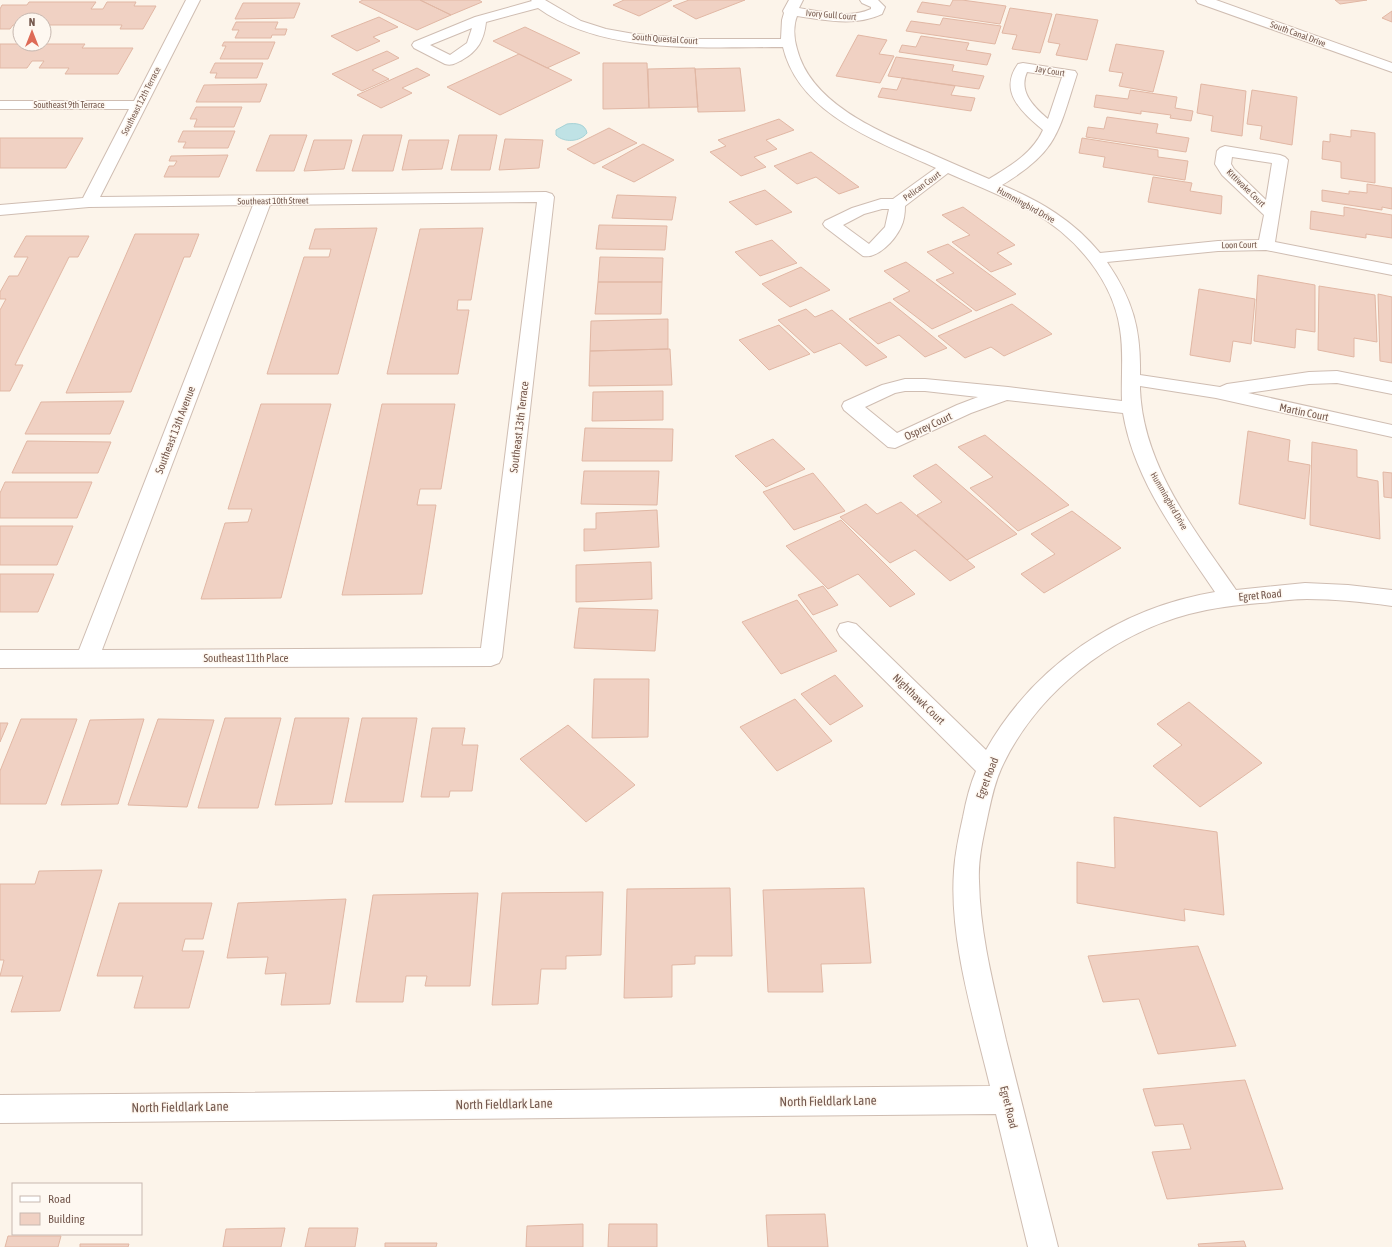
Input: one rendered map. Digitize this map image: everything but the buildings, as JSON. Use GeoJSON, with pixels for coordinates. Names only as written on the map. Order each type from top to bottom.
{"type":"FeatureCollection","features":[{"type":"Feature","properties":{"kind":"street","name":"Southeast 12th Terrace"},"geometry":{"type":"LineString","coordinates":[[89,202],[193,0]]}},
{"type":"Feature","properties":{"kind":"street","name":"Ivory Gull Court"},"geometry":{"type":"LineString","coordinates":[[793,6],[850,19],[862,18],[877,11],[878,7],[876,4],[867,0]]}},
{"type":"Feature","properties":{"kind":"street","name":"South Canal Drive"},"geometry":{"type":"LineString","coordinates":[[1203,0],[1392,68]]}},
{"type":"Feature","properties":{"kind":"street","name":"South Questal Court"},"geometry":{"type":"LineString","coordinates":[[480,20],[539,1],[560,16],[578,24],[622,36],[663,41],[788,43]]}},
{"type":"Feature","properties":{"kind":"street","name":"Hummingbird Drive"},"geometry":{"type":"LineString","coordinates":[[793,6],[786,27],[792,58],[810,86],[840,114],[867,131],[990,185],[1042,211],[1061,224],[1097,258],[1122,304],[1128,326],[1131,344],[1131,408],[1137,433],[1154,477],[1171,508],[1230,598]]}},
{"type":"Feature","properties":{"kind":"street","name":"Southeast 9th Terrace"},"geometry":{"type":"LineString","coordinates":[[0,105],[138,105]]}},
{"type":"Feature","properties":{"kind":"street"},"geometry":{"type":"LineString","coordinates":[[990,185],[1030,158],[1044,144],[1051,129]]}},
{"type":"Feature","properties":{"kind":"street","name":"Pelican Court"},"geometry":{"type":"LineString","coordinates":[[897,204],[948,167]]}},
{"type":"Feature","properties":{"kind":"street","name":"Southeast 10th Street"},"geometry":{"type":"LineString","coordinates":[[0,210],[89,202],[546,197]]}},
{"type":"Feature","properties":{"kind":"street","name":"Southeast 13th Terrace"},"geometry":{"type":"LineString","coordinates":[[491,656],[546,197]]}},
{"type":"Feature","properties":{"kind":"street","name":"Southeast 13th Avenue"},"geometry":{"type":"LineString","coordinates":[[87,659],[263,201]]}},
{"type":"Feature","properties":{"kind":"street","name":"Kittiwake Court"},"geometry":{"type":"LineString","coordinates":[[1266,245],[1272,214]]}},
{"type":"Feature","properties":{"kind":"street","name":"Loon Court"},"geometry":{"type":"LineString","coordinates":[[1097,258],[1218,246],[1266,245],[1388,268]]}},
{"type":"Feature","properties":{"kind":"street","name":"Martin Court"},"geometry":{"type":"LineString","coordinates":[[1216,392],[1295,380],[1337,377],[1392,388]]}},
{"type":"Feature","properties":{"kind":"street","name":"Martin Court"},"geometry":{"type":"LineString","coordinates":[[1130,379],[1216,392],[1392,431]]}},
{"type":"Feature","properties":{"kind":"street","name":"Osprey Court"},"geometry":{"type":"LineString","coordinates":[[1008,393],[970,407],[895,442],[851,406],[889,389],[905,385],[925,385],[1008,393],[1131,408]]}},
{"type":"Feature","properties":{"kind":"street","name":"Egret Road"},"geometry":{"type":"LineString","coordinates":[[1043,1247],[975,966],[968,917],[966,878],[968,846],[978,803],[989,768],[1003,741],[1021,715],[1056,676],[1093,648],[1143,621],[1182,607],[1230,598],[1304,591],[1356,593],[1392,598]]}},
{"type":"Feature","properties":{"kind":"street","name":"Nighthawk Court"},"geometry":{"type":"LineString","coordinates":[[848,630],[989,768]]}},
{"type":"Feature","properties":{"kind":"street","name":"Southeast 11th Place"},"geometry":{"type":"LineString","coordinates":[[0,659],[491,656]]}},
{"type":"Feature","properties":{"kind":"street","name":"North Fieldlark Lane"},"geometry":{"type":"LineString","coordinates":[[0,1109],[1007,1100]]}},
{"type":"Feature","properties":{"kind":"water"},"geometry":{"type":"Polygon","coordinates":[[[567,124],[582,125],[587,133],[576,140],[559,138],[556,135],[556,130],[567,124]]]}}]}
